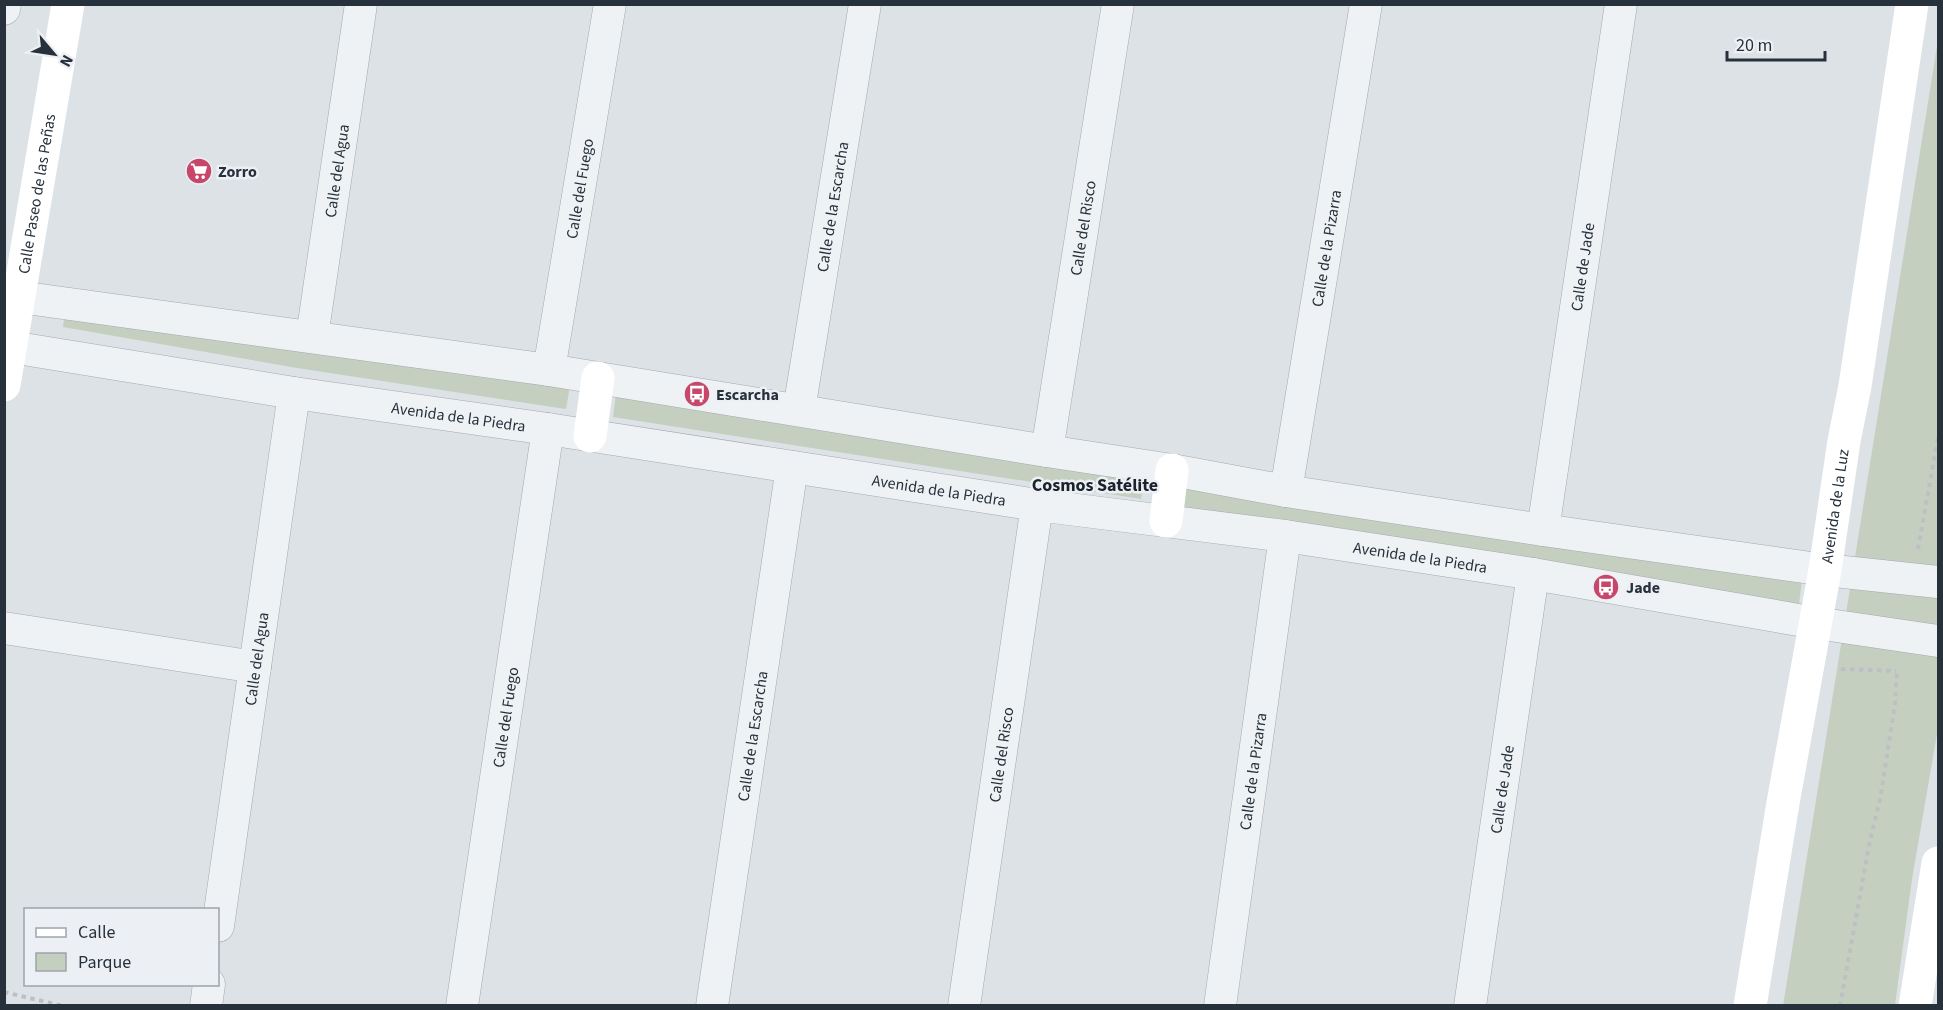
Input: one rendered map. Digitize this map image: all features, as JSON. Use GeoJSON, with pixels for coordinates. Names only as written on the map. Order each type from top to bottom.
{"type":"FeatureCollection","features":[{"type":"Feature","properties":{"kind":"main road","name":"Calle Paseo de las Peñas"},"geometry":{"type":"LineString","coordinates":[[4,385],[68,4]]}},
{"type":"Feature","properties":{"kind":"main road","name":"Avenida de la Luz"},"geometry":{"type":"LineString","coordinates":[[1750,1005],[1857,375],[1912,4]]}},
{"type":"Feature","properties":{"kind":"main road"},"geometry":{"type":"LineString","coordinates":[[590,436],[598,378]]}},
{"type":"Feature","properties":{"kind":"main road"},"geometry":{"type":"LineString","coordinates":[[1166,521],[1172,470]]}},
{"type":"Feature","properties":{"kind":"main road"},"geometry":{"type":"LineString","coordinates":[[1915,1005],[1938,863]]}},
{"type":"Feature","properties":{"kind":"street"},"geometry":{"type":"LineString","coordinates":[[4,9],[5,4]]}},
{"type":"Feature","properties":{"kind":"street","name":"Calle del Agua"},"geometry":{"type":"LineString","coordinates":[[312,337],[361,4]]}},
{"type":"Feature","properties":{"kind":"street","name":"Calle del Fuego"},"geometry":{"type":"LineString","coordinates":[[549,370],[609,4]]}},
{"type":"Feature","properties":{"kind":"street","name":"Calle de la Escarcha"},"geometry":{"type":"LineString","coordinates":[[799,410],[865,4]]}},
{"type":"Feature","properties":{"kind":"street","name":"Calle del Risco"},"geometry":{"type":"LineString","coordinates":[[1047,451],[1118,4]]}},
{"type":"Feature","properties":{"kind":"street","name":"Calle de la Pizarra"},"geometry":{"type":"LineString","coordinates":[[1286,491],[1366,4]]}},
{"type":"Feature","properties":{"kind":"street","name":"Calle de Jade"},"geometry":{"type":"LineString","coordinates":[[1543,530],[1621,4]]}},
{"type":"Feature","properties":{"kind":"street"},"geometry":{"type":"LineString","coordinates":[[19,297],[549,370],[1172,470],[1286,491],[1543,530],[1825,570],[1938,582]]}},
{"type":"Feature","properties":{"kind":"street","name":"Avenida de la Piedra"},"geometry":{"type":"LineString","coordinates":[[10,347],[294,393],[548,429],[1037,505],[1285,536],[1533,574],[1816,623],[1938,641]]}},
{"type":"Feature","properties":{"kind":"street","name":"Calle del Agua"},"geometry":{"type":"LineString","coordinates":[[219,919],[294,393]]}},
{"type":"Feature","properties":{"kind":"street","name":"Calle del Fuego"},"geometry":{"type":"LineString","coordinates":[[462,1005],[548,429]]}},
{"type":"Feature","properties":{"kind":"street","name":"Calle de la Escarcha"},"geometry":{"type":"LineString","coordinates":[[712,1005],[792,467]]}},
{"type":"Feature","properties":{"kind":"street","name":"Calle del Risco"},"geometry":{"type":"LineString","coordinates":[[964,1005],[1037,505]]}},
{"type":"Feature","properties":{"kind":"street","name":"Calle de la Pizarra"},"geometry":{"type":"LineString","coordinates":[[1220,1005],[1285,536]]}},
{"type":"Feature","properties":{"kind":"street","name":"Calle de Jade"},"geometry":{"type":"LineString","coordinates":[[1470,1005],[1533,574]]}},
{"type":"Feature","properties":{"kind":"street"},"geometry":{"type":"LineString","coordinates":[[4,628],[255,667]]}},
{"type":"Feature","properties":{"kind":"street"},"geometry":{"type":"LineString","coordinates":[[206,1005],[209,986]]}},
{"type":"Feature","properties":{"kind":"path"},"geometry":{"type":"LineString","coordinates":[[1918,545],[1938,437]]}},
{"type":"Feature","properties":{"kind":"path"},"geometry":{"type":"LineString","coordinates":[[1839,1005],[1870,840],[1880,800],[1895,704],[1897,671]]}},
{"type":"Feature","properties":{"kind":"path"},"geometry":{"type":"LineString","coordinates":[[4,992],[63,1005]]}},
{"type":"Feature","properties":{"kind":"green space"},"geometry":{"type":"Polygon","coordinates":[[[1938,40],[1938,728],[1912,879],[1895,1005],[1783,1006],[1938,40]]]}},
{"type":"Feature","properties":{"kind":"green space"},"geometry":{"type":"Polygon","coordinates":[[[65,311],[571,380],[566,409],[297,368],[63,327],[65,311]]]}},
{"type":"Feature","properties":{"kind":"green space"},"geometry":{"type":"Polygon","coordinates":[[[616,393],[1145,475],[1141,499],[613,417],[616,393]]]}},
{"type":"Feature","properties":{"kind":"green space"},"geometry":{"type":"Polygon","coordinates":[[[1175,474],[1803,571],[1798,613],[1170,513],[1175,474]]]}},
{"type":"Feature","properties":{"kind":"place","name":"Zorro"},"geometry":{"type":"Point","coordinates":[199,171]}},
{"type":"Feature","properties":{"kind":"place","name":"Escarcha"},"geometry":{"type":"Point","coordinates":[697,394]}},
{"type":"Feature","properties":{"kind":"place","name":"Jade"},"geometry":{"type":"Point","coordinates":[1606,587]}},
{"type":"Feature","properties":{"kind":"district","name":"Cosmos Satélite"},"geometry":{"type":"Point","coordinates":[1095,485]}}]}
